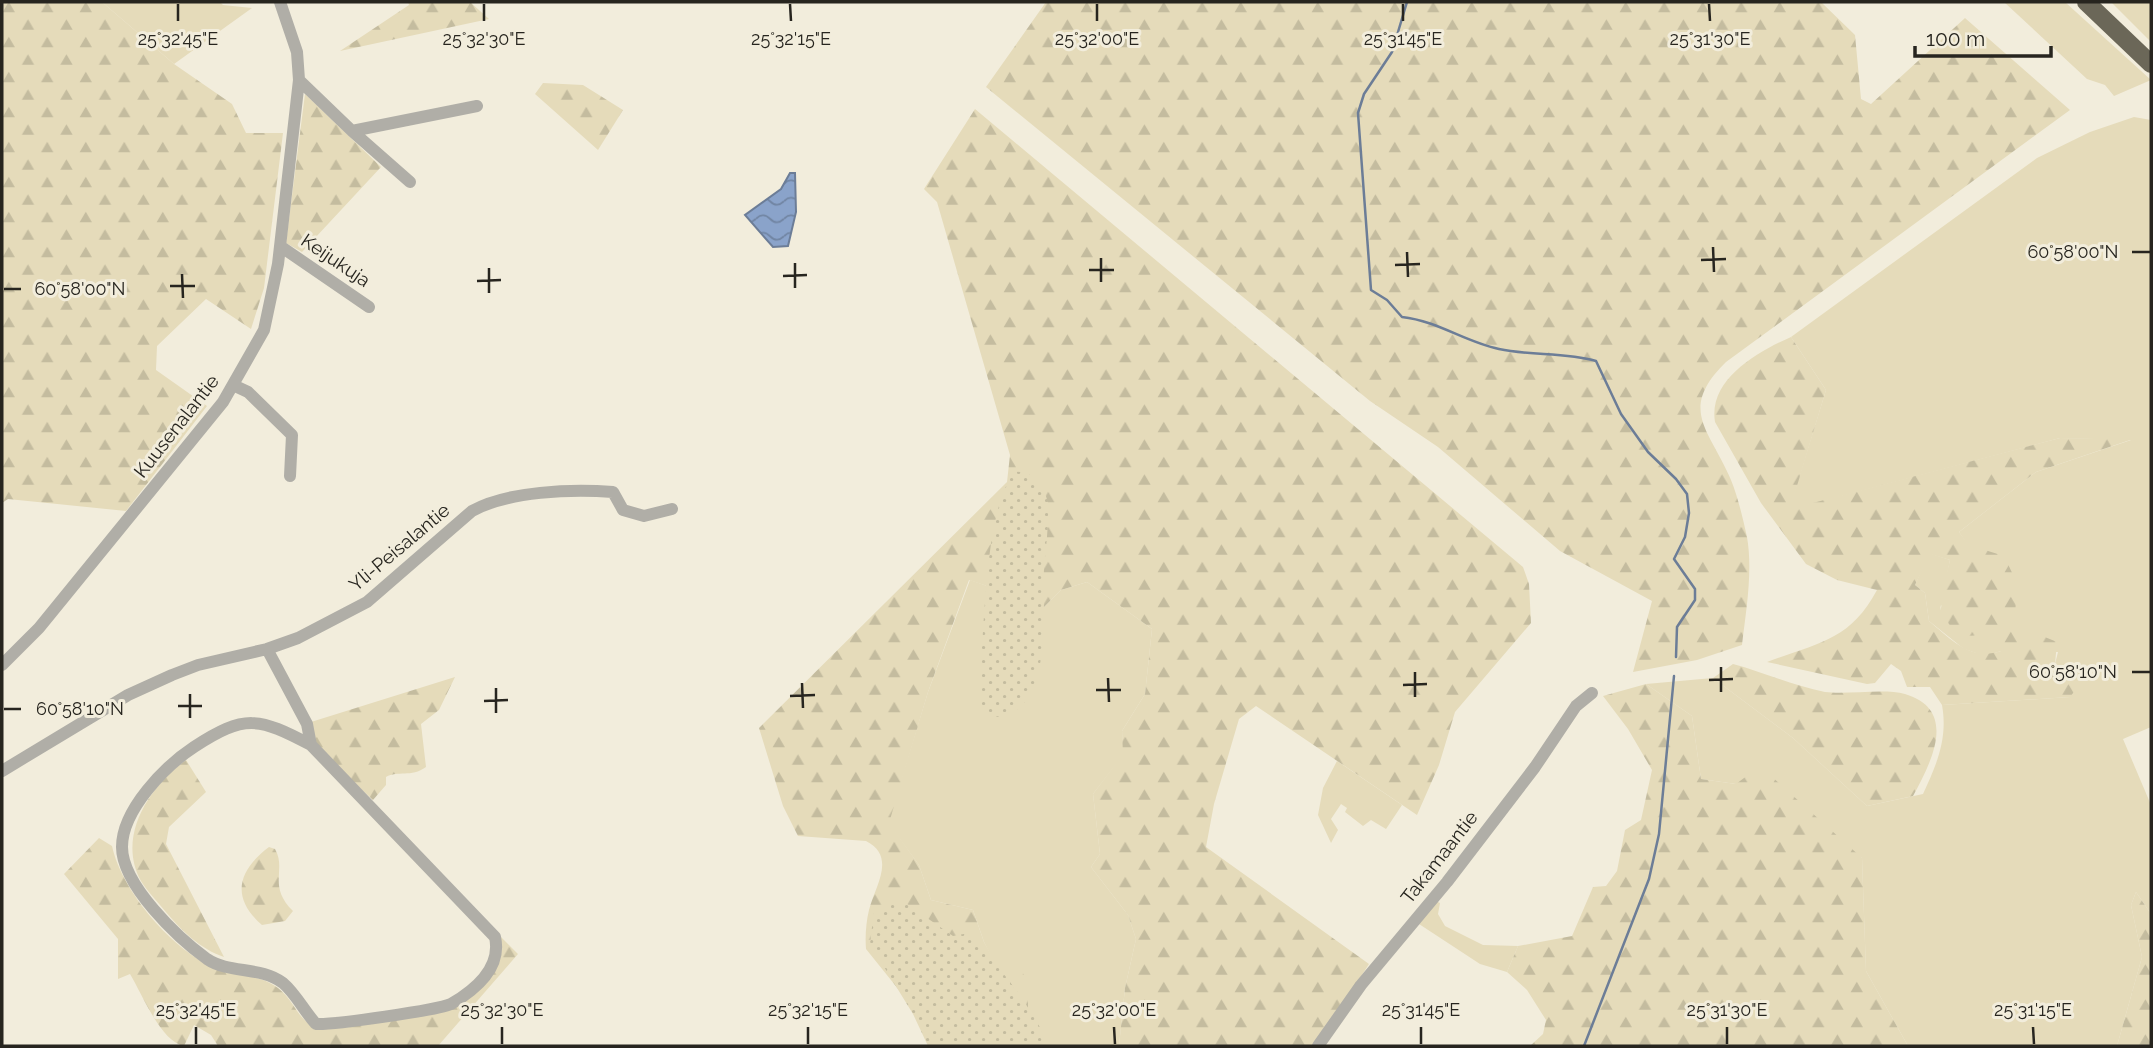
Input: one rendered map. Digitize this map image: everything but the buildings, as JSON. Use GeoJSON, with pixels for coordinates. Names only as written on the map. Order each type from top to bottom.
{"type":"FeatureCollection","features":[{"type":"Feature","properties":{"kind":"highway"},"geometry":{"type":"LineString","coordinates":[[2086,2],[2151,64]]}},
{"type":"Feature","properties":{"kind":"street","name":"Kuusenalantie"},"geometry":{"type":"LineString","coordinates":[[2,665],[39,628],[223,402],[264,330],[280,246],[299,80],[297,52],[280,2]]}},
{"type":"Feature","properties":{"kind":"street"},"geometry":{"type":"LineString","coordinates":[[299,80],[410,182]]}},
{"type":"Feature","properties":{"kind":"street"},"geometry":{"type":"LineString","coordinates":[[352,131],[477,106]]}},
{"type":"Feature","properties":{"kind":"street","name":"Keijukuja"},"geometry":{"type":"LineString","coordinates":[[280,246],[369,307]]}},
{"type":"Feature","properties":{"kind":"street"},"geometry":{"type":"LineString","coordinates":[[233,385],[248,393],[292,435],[290,476]]}},
{"type":"Feature","properties":{"kind":"street","name":"Yli-Peisalantie"},"geometry":{"type":"LineString","coordinates":[[2,771],[128,695],[172,675],[298,638],[367,602],[472,511],[491,501],[556,492],[597,491],[613,492],[623,510],[644,516],[672,509]]}},
{"type":"Feature","properties":{"kind":"street"},"geometry":{"type":"LineString","coordinates":[[267,649],[307,724],[311,745],[495,937],[498,947],[493,965],[482,982],[449,1005],[316,1024],[282,983],[270,976],[209,960],[153,909],[128,873],[122,848],[126,827],[153,780],[181,756],[221,730],[242,722],[267,724],[311,745]]}},
{"type":"Feature","properties":{"kind":"street","name":"Takamaantie"},"geometry":{"type":"LineString","coordinates":[[1318,1046],[1361,985],[1447,882],[1535,767],[1576,706],[1592,693]]}},
{"type":"Feature","properties":{"kind":"green space"},"geometry":{"type":"Polygon","coordinates":[[[2,2],[102,2],[174,64],[232,104],[246,133],[283,133],[264,288],[251,329],[206,299],[157,346],[156,370],[207,406],[126,511],[8,499],[2,503],[2,2]]]}},
{"type":"Feature","properties":{"kind":"green space"},"geometry":{"type":"Polygon","coordinates":[[[102,2],[220,2],[223,5],[252,8],[174,64],[102,2]]]}},
{"type":"Feature","properties":{"kind":"green space"},"geometry":{"type":"Polygon","coordinates":[[[408,2],[470,2],[489,19],[340,51],[409,5],[408,2]]]}},
{"type":"Feature","properties":{"kind":"green space"},"geometry":{"type":"Polygon","coordinates":[[[1046,2],[1821,2],[1855,35],[1861,99],[1871,104],[1965,18],[2070,110],[1726,362],[1711,379],[1703,394],[1702,420],[1734,487],[1749,550],[1742,645],[1697,660],[1633,672],[1652,601],[1560,551],[1438,447],[1370,401],[986,87],[1046,2]]]}},
{"type":"Feature","properties":{"kind":"green space"},"geometry":{"type":"Polygon","coordinates":[[[2004,2],[2065,2],[2151,80],[2114,96],[2105,85],[2087,79],[2004,2]]]}},
{"type":"Feature","properties":{"kind":"green space"},"geometry":{"type":"Polygon","coordinates":[[[2111,2],[2151,2],[2151,42],[2111,2]]]}},
{"type":"Feature","properties":{"kind":"green space"},"geometry":{"type":"Polygon","coordinates":[[[543,83],[583,85],[623,110],[598,150],[535,94],[543,83]]]}},
{"type":"Feature","properties":{"kind":"green space"},"geometry":{"type":"Polygon","coordinates":[[[305,94],[381,167],[302,252],[286,243],[305,94]]]}},
{"type":"Feature","properties":{"kind":"green space"},"geometry":{"type":"Polygon","coordinates":[[[975,109],[1523,567],[1529,584],[1531,623],[1455,712],[1439,765],[1417,815],[1256,706],[1239,719],[1214,804],[1206,847],[1369,964],[1316,1046],[1119,1046],[1125,988],[1136,939],[1128,915],[1091,867],[1100,854],[1093,794],[1123,754],[1122,731],[1145,694],[1152,629],[1087,582],[1061,590],[1027,624],[999,590],[969,580],[928,692],[889,823],[919,865],[931,900],[973,910],[984,942],[995,962],[1022,971],[1028,984],[1028,1017],[907,1000],[866,949],[868,915],[881,872],[880,855],[866,841],[798,836],[783,806],[759,728],[1007,482],[1010,455],[937,202],[924,189],[975,109]]]}},
{"type":"Feature","properties":{"kind":"green space"},"geometry":{"type":"Polygon","coordinates":[[[2134,117],[2151,120],[2151,727],[2123,739],[2151,805],[2151,914],[2136,892],[2131,905],[2142,957],[2117,1046],[1908,1046],[1866,971],[1862,858],[1736,784],[1701,779],[1692,716],[1646,684],[1713,678],[1793,738],[1867,806],[1923,794],[1940,751],[1944,729],[1942,705],[2070,697],[2055,664],[2058,652],[2001,651],[1985,656],[1964,649],[1929,621],[1925,593],[1915,585],[1929,553],[1950,560],[1940,610],[1968,545],[1959,532],[2036,472],[2131,440],[2060,438],[1789,510],[1826,390],[1791,337],[2037,158],[2090,132],[2134,117]]]}},
{"type":"Feature","properties":{"kind":"green space"},"geometry":{"type":"Polygon","coordinates":[[[1791,337],[1826,390],[1790,509],[2060,438],[2133,439],[2036,472],[1959,532],[1969,545],[2004,556],[2017,583],[2015,617],[1980,634],[1968,636],[1957,632],[1944,613],[1936,576],[1947,572],[1950,560],[1930,554],[1915,585],[1925,593],[1929,621],[1971,651],[2001,651],[2006,631],[2028,630],[2057,642],[2055,664],[2080,684],[2070,697],[1942,705],[1930,687],[1907,687],[1901,671],[1891,664],[1875,683],[1867,684],[1767,662],[1817,644],[1844,630],[1867,607],[1877,590],[1837,580],[1806,564],[1761,503],[1715,422],[1719,393],[1727,381],[1750,359],[1791,337]]]}},
{"type":"Feature","properties":{"kind":"green space"},"geometry":{"type":"Polygon","coordinates":[[[1014,472],[1027,474],[1037,480],[1048,503],[1041,658],[1036,680],[1027,699],[1014,712],[994,717],[981,704],[978,693],[987,578],[996,517],[1014,472]]]}},
{"type":"Feature","properties":{"kind":"green space"},"geometry":{"type":"Polygon","coordinates":[[[970,580],[999,590],[1027,624],[1061,590],[1087,582],[1152,629],[1145,694],[1122,731],[1124,754],[1093,794],[1100,854],[1091,867],[1128,915],[1136,939],[1125,988],[1119,1046],[1035,1046],[984,942],[973,910],[931,900],[919,865],[888,823],[928,692],[970,580]]]}},
{"type":"Feature","properties":{"kind":"green space"},"geometry":{"type":"Polygon","coordinates":[[[1733,664],[1825,692],[1896,692],[1922,702],[1932,712],[1936,739],[1927,768],[1913,796],[1867,806],[1793,738],[1713,678],[1733,664]]]}},
{"type":"Feature","properties":{"kind":"green space"},"geometry":{"type":"Polygon","coordinates":[[[455,677],[439,710],[421,724],[426,767],[415,772],[386,777],[386,785],[373,800],[315,746],[311,722],[455,677]]]}},
{"type":"Feature","properties":{"kind":"green space"},"geometry":{"type":"Polygon","coordinates":[[[1646,684],[1692,716],[1701,779],[1736,784],[1760,766],[1862,858],[1866,971],[1908,1046],[1530,1046],[1543,1034],[1546,1020],[1527,990],[1507,972],[1518,946],[1572,936],[1593,887],[1606,886],[1617,871],[1625,830],[1641,820],[1652,770],[1628,729],[1603,696],[1646,684]]]}},
{"type":"Feature","properties":{"kind":"green space"},"geometry":{"type":"Polygon","coordinates":[[[186,760],[206,792],[169,827],[166,844],[224,957],[199,944],[178,925],[143,885],[134,864],[132,847],[141,813],[160,784],[186,760]]]}},
{"type":"Feature","properties":{"kind":"green space"},"geometry":{"type":"Polygon","coordinates":[[[1337,761],[1402,805],[1386,829],[1371,820],[1363,826],[1345,812],[1347,808],[1341,804],[1331,819],[1338,830],[1331,843],[1318,815],[1323,788],[1337,761]]]}},
{"type":"Feature","properties":{"kind":"green space"},"geometry":{"type":"Polygon","coordinates":[[[99,838],[112,846],[126,882],[138,900],[183,949],[217,969],[272,984],[284,993],[306,1021],[319,1029],[450,1009],[484,983],[501,937],[518,954],[438,1046],[218,1046],[211,1035],[194,1025],[184,1046],[176,1043],[160,1027],[130,974],[118,979],[118,939],[64,874],[99,838]]]}},
{"type":"Feature","properties":{"kind":"green space"},"geometry":{"type":"Polygon","coordinates":[[[269,847],[275,849],[278,857],[281,893],[293,911],[285,921],[262,925],[246,905],[242,885],[250,866],[269,847]]]}},
{"type":"Feature","properties":{"kind":"green space"},"geometry":{"type":"Polygon","coordinates":[[[2136,892],[2151,914],[2151,1046],[2117,1046],[2142,957],[2131,905],[2136,892]]]}},
{"type":"Feature","properties":{"kind":"green space"},"geometry":{"type":"Polygon","coordinates":[[[1436,901],[1440,903],[1438,914],[1445,926],[1483,945],[1518,946],[1507,972],[1480,964],[1419,924],[1436,901]]]}},
{"type":"Feature","properties":{"kind":"green space"},"geometry":{"type":"Polygon","coordinates":[[[894,903],[907,904],[953,936],[969,933],[1021,998],[1047,1041],[1046,1046],[928,1046],[913,1014],[870,944],[874,910],[894,903]]]}},
{"type":"Feature","properties":{"kind":"water"},"geometry":{"type":"Polygon","coordinates":[[[790,173],[795,173],[796,212],[788,246],[773,247],[745,215],[781,189],[790,173]]]}},
{"type":"Feature","properties":{"kind":"waterway"},"geometry":{"type":"LineString","coordinates":[[1407,2],[1392,52],[1364,94],[1358,113],[1371,290],[1387,300],[1402,317],[1428,323],[1487,346],[1596,361],[1621,414],[1648,452],[1676,479],[1687,494],[1689,513],[1685,537],[1674,559],[1695,589],[1695,600],[1677,627],[1676,657]]}},
{"type":"Feature","properties":{"kind":"waterway"},"geometry":{"type":"LineString","coordinates":[[1584,1046],[1649,879],[1659,834],[1674,676]]}}]}
